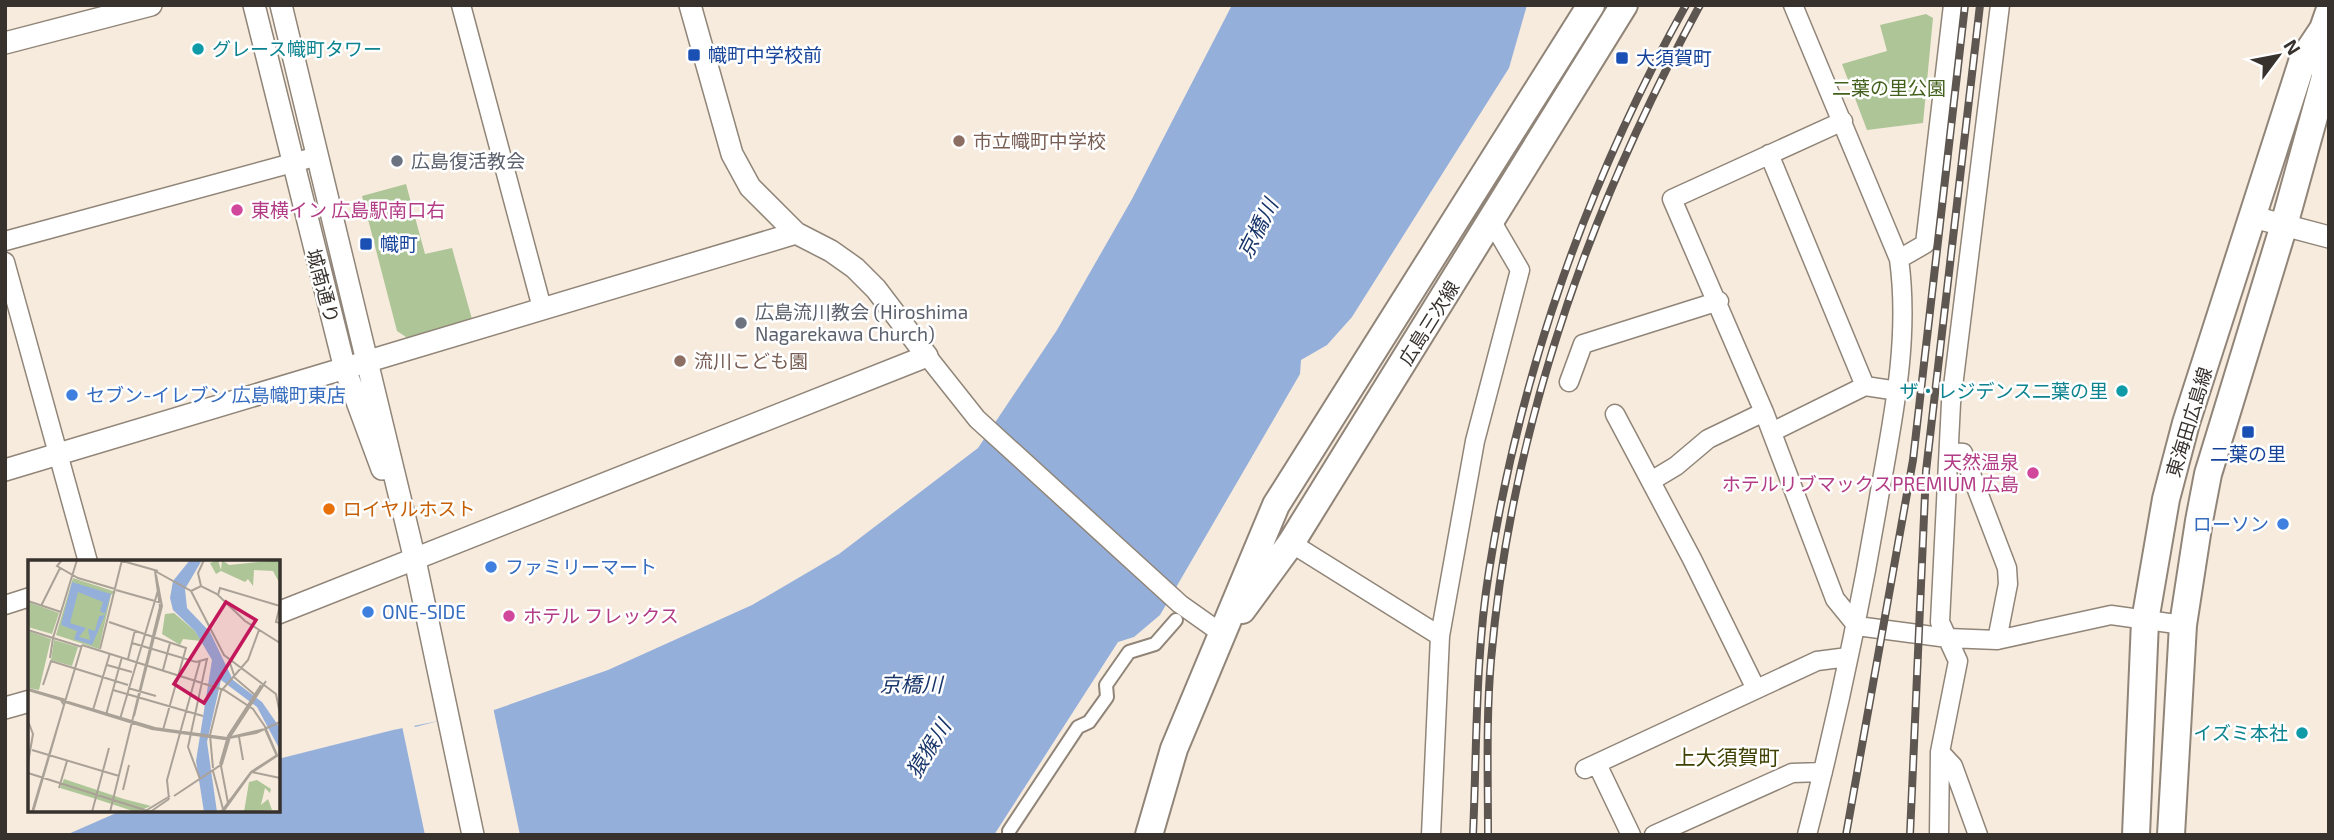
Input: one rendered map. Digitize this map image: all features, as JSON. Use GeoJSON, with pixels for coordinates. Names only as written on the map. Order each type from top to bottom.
{"type":"FeatureCollection","features":[{"type":"Feature","properties":{"kind":"main road","name":"広島三次線"},"geometry":{"type":"LineString","coordinates":[[1221,633],[1250,600],[1291,543],[1624,5]]}},
{"type":"Feature","properties":{"kind":"main road","name":"広島三次線"},"geometry":{"type":"LineString","coordinates":[[1149,835],[1174,749],[1276,505],[1588,7]]}},
{"type":"Feature","properties":{"kind":"main road","name":"東海田広島線"},"geometry":{"type":"LineString","coordinates":[[2136,835],[2145,621],[2166,499],[2186,423],[2303,59],[2326,20]]}},
{"type":"Feature","properties":{"kind":"main road","name":"東海田広島線"},"geometry":{"type":"LineString","coordinates":[[2171,835],[2183,625],[2208,474],[2284,225],[2325,77],[2326,20]]}},
{"type":"Feature","properties":{"kind":"street"},"geometry":{"type":"LineString","coordinates":[[5,43],[151,5]]}},
{"type":"Feature","properties":{"kind":"street","name":"城南通り"},"geometry":{"type":"LineString","coordinates":[[254,5],[291,163],[345,369],[415,560]]}},
{"type":"Feature","properties":{"kind":"street","name":"城南通り"},"geometry":{"type":"LineString","coordinates":[[281,5],[415,560],[472,835]]}},
{"type":"Feature","properties":{"kind":"street"},"geometry":{"type":"LineString","coordinates":[[461,5],[542,308]]}},
{"type":"Feature","properties":{"kind":"street"},"geometry":{"type":"LineString","coordinates":[[690,5],[732,154],[750,187],[796,233],[831,251],[855,268],[876,289],[976,419],[1178,612],[1221,633]]}},
{"type":"Feature","properties":{"kind":"street"},"geometry":{"type":"LineString","coordinates":[[1793,5],[1899,259],[1905,299],[1898,391],[1857,626],[1807,835]]}},
{"type":"Feature","properties":{"kind":"street"},"geometry":{"type":"LineString","coordinates":[[1899,259],[1924,244],[1953,5]]}},
{"type":"Feature","properties":{"kind":"street"},"geometry":{"type":"LineString","coordinates":[[1939,835],[1940,752],[1958,661],[1940,622],[1951,403],[2000,5]]}},
{"type":"Feature","properties":{"kind":"street"},"geometry":{"type":"LineString","coordinates":[[1843,121],[1672,199],[1719,301],[1765,412],[1835,599],[1857,626],[1948,638],[1997,640],[2111,615],[2183,625]]}},
{"type":"Feature","properties":{"kind":"street"},"geometry":{"type":"LineString","coordinates":[[1769,154],[1865,386]]}},
{"type":"Feature","properties":{"kind":"street"},"geometry":{"type":"LineString","coordinates":[[5,241],[318,156]]}},
{"type":"Feature","properties":{"kind":"street"},"geometry":{"type":"LineString","coordinates":[[2253,217],[2329,237]]}},
{"type":"Feature","properties":{"kind":"street"},"geometry":{"type":"LineString","coordinates":[[1431,835],[1440,636],[1475,441],[1520,270],[1492,222]]}},
{"type":"Feature","properties":{"kind":"street"},"geometry":{"type":"LineString","coordinates":[[5,470],[796,233]]}},
{"type":"Feature","properties":{"kind":"street"},"geometry":{"type":"LineString","coordinates":[[5,261],[87,560]]}},
{"type":"Feature","properties":{"kind":"street"},"geometry":{"type":"LineString","coordinates":[[1569,382],[1583,344],[1719,301]]}},
{"type":"Feature","properties":{"kind":"street"},"geometry":{"type":"LineString","coordinates":[[280,611],[927,356]]}},
{"type":"Feature","properties":{"kind":"street"},"geometry":{"type":"LineString","coordinates":[[1772,432],[1865,386],[1898,391]]}},
{"type":"Feature","properties":{"kind":"street"},"geometry":{"type":"LineString","coordinates":[[1651,481],[1676,466],[1708,439],[1765,412]]}},
{"type":"Feature","properties":{"kind":"street"},"geometry":{"type":"LineString","coordinates":[[1615,414],[1755,689]]}},
{"type":"Feature","properties":{"kind":"street"},"geometry":{"type":"LineString","coordinates":[[1950,452],[1963,453],[2005,561],[2008,584],[1997,640]]}},
{"type":"Feature","properties":{"kind":"street"},"geometry":{"type":"LineString","coordinates":[[1291,543],[1440,636]]}},
{"type":"Feature","properties":{"kind":"street"},"geometry":{"type":"LineString","coordinates":[[5,604],[28,598]]}},
{"type":"Feature","properties":{"kind":"street"},"geometry":{"type":"LineString","coordinates":[[1009,835],[1009,831],[1078,727],[1089,722],[1107,697],[1106,685],[1129,652],[1155,644],[1178,612]]}},
{"type":"Feature","properties":{"kind":"street"},"geometry":{"type":"LineString","coordinates":[[1631,835],[1591,766],[1817,660],[1848,657]]}},
{"type":"Feature","properties":{"kind":"street"},"geometry":{"type":"LineString","coordinates":[[5,708],[28,702]]}},
{"type":"Feature","properties":{"kind":"street"},"geometry":{"type":"LineString","coordinates":[[1940,752],[1953,766],[1978,835]]}},
{"type":"Feature","properties":{"kind":"street"},"geometry":{"type":"LineString","coordinates":[[1654,835],[1792,773],[1823,772]]}},
{"type":"Feature","properties":{"kind":"green space","name":"二葉の里公園"},"geometry":{"type":"Polygon","coordinates":[[[1926,14],[1933,18],[1923,123],[1867,130],[1842,64],[1887,51],[1880,25],[1926,14]]]}},
{"type":"Feature","properties":{"kind":"green space"},"geometry":{"type":"Polygon","coordinates":[[[406,184],[425,254],[452,248],[472,319],[409,339],[397,331],[362,196],[406,184]]]}},
{"type":"Feature","properties":{"kind":"water","name":"京橋川"},"geometry":{"type":"Polygon","coordinates":[[[1232,5],[1527,5],[1509,68],[1352,317],[1327,345],[1301,360],[1300,374],[1160,615],[1134,637],[1118,642],[994,835],[66,835],[118,812],[280,812],[280,758],[393,730],[494,710],[608,670],[752,605],[839,554],[978,448],[1057,330],[1132,199],[1232,5]]]}},
{"type":"Feature","properties":{"kind":"pier"},"geometry":{"type":"Polygon","coordinates":[[[493,707],[520,835],[425,835],[402,726],[413,724],[415,727],[493,707]]]}},
{"type":"Feature","properties":{"kind":"railway"},"geometry":{"type":"LineString","coordinates":[[1473,835],[1484,604],[1502,497],[1519,424],[1562,279],[1589,209],[1618,139],[1686,5]]}},
{"type":"Feature","properties":{"kind":"railway"},"geometry":{"type":"LineString","coordinates":[[1488,835],[1491,660],[1501,574],[1516,488],[1537,405],[1561,322],[1590,241],[1623,161],[1700,5]]}},
{"type":"Feature","properties":{"kind":"railway"},"geometry":{"type":"LineString","coordinates":[[1846,835],[1913,460],[1965,5]]}},
{"type":"Feature","properties":{"kind":"railway"},"geometry":{"type":"LineString","coordinates":[[1910,835],[1926,471],[1980,5]]}},
{"type":"Feature","properties":{"kind":"place","name":"グレース幟町タワー"},"geometry":{"type":"Point","coordinates":[198,49]}},
{"type":"Feature","properties":{"kind":"place","name":"幟町中学校前"},"geometry":{"type":"Point","coordinates":[694,55]}},
{"type":"Feature","properties":{"kind":"place","name":"大須賀町"},"geometry":{"type":"Point","coordinates":[1622,58]}},
{"type":"Feature","properties":{"kind":"place","name":"市立幟町中学校"},"geometry":{"type":"Point","coordinates":[959,141]}},
{"type":"Feature","properties":{"kind":"place","name":"広島復活教会"},"geometry":{"type":"Point","coordinates":[397,161]}},
{"type":"Feature","properties":{"kind":"place","name":"東横イン 広島駅南口右"},"geometry":{"type":"Point","coordinates":[237,210]}},
{"type":"Feature","properties":{"kind":"place","name":"幟町"},"geometry":{"type":"Point","coordinates":[366,244]}},
{"type":"Feature","properties":{"kind":"place","name":"広島流川教会 (Hiroshima Nagarekawa Church)"},"geometry":{"type":"Point","coordinates":[741,323]}},
{"type":"Feature","properties":{"kind":"place","name":"流川こども園"},"geometry":{"type":"Point","coordinates":[680,361]}},
{"type":"Feature","properties":{"kind":"place","name":"ザ・レジデンス二葉の里"},"geometry":{"type":"Point","coordinates":[2122,391]}},
{"type":"Feature","properties":{"kind":"place","name":"セブン-イレブン 広島幟町東店"},"geometry":{"type":"Point","coordinates":[72,395]}},
{"type":"Feature","properties":{"kind":"place","name":"二葉の里"},"geometry":{"type":"Point","coordinates":[2248,432]}},
{"type":"Feature","properties":{"kind":"place","name":"天然温泉 ホテルリブマックスPREMIUM 広島"},"geometry":{"type":"Point","coordinates":[2033,473]}},
{"type":"Feature","properties":{"kind":"place","name":"ロイヤルホスト"},"geometry":{"type":"Point","coordinates":[329,509]}},
{"type":"Feature","properties":{"kind":"place","name":"ローソン"},"geometry":{"type":"Point","coordinates":[2283,524]}},
{"type":"Feature","properties":{"kind":"place","name":"ファミリーマート"},"geometry":{"type":"Point","coordinates":[491,567]}},
{"type":"Feature","properties":{"kind":"place","name":"ONE-SIDE"},"geometry":{"type":"Point","coordinates":[368,612]}},
{"type":"Feature","properties":{"kind":"place","name":"ホテル フレックス"},"geometry":{"type":"Point","coordinates":[509,616]}},
{"type":"Feature","properties":{"kind":"place","name":"イズミ本社"},"geometry":{"type":"Point","coordinates":[2302,733]}},
{"type":"Feature","properties":{"kind":"district","name":"上大須賀町"},"geometry":{"type":"Point","coordinates":[1727,758]}},
{"type":"Feature","properties":{"kind":"water label","name":"猿猴川"},"geometry":{"type":"Point","coordinates":[929,749]}}]}
